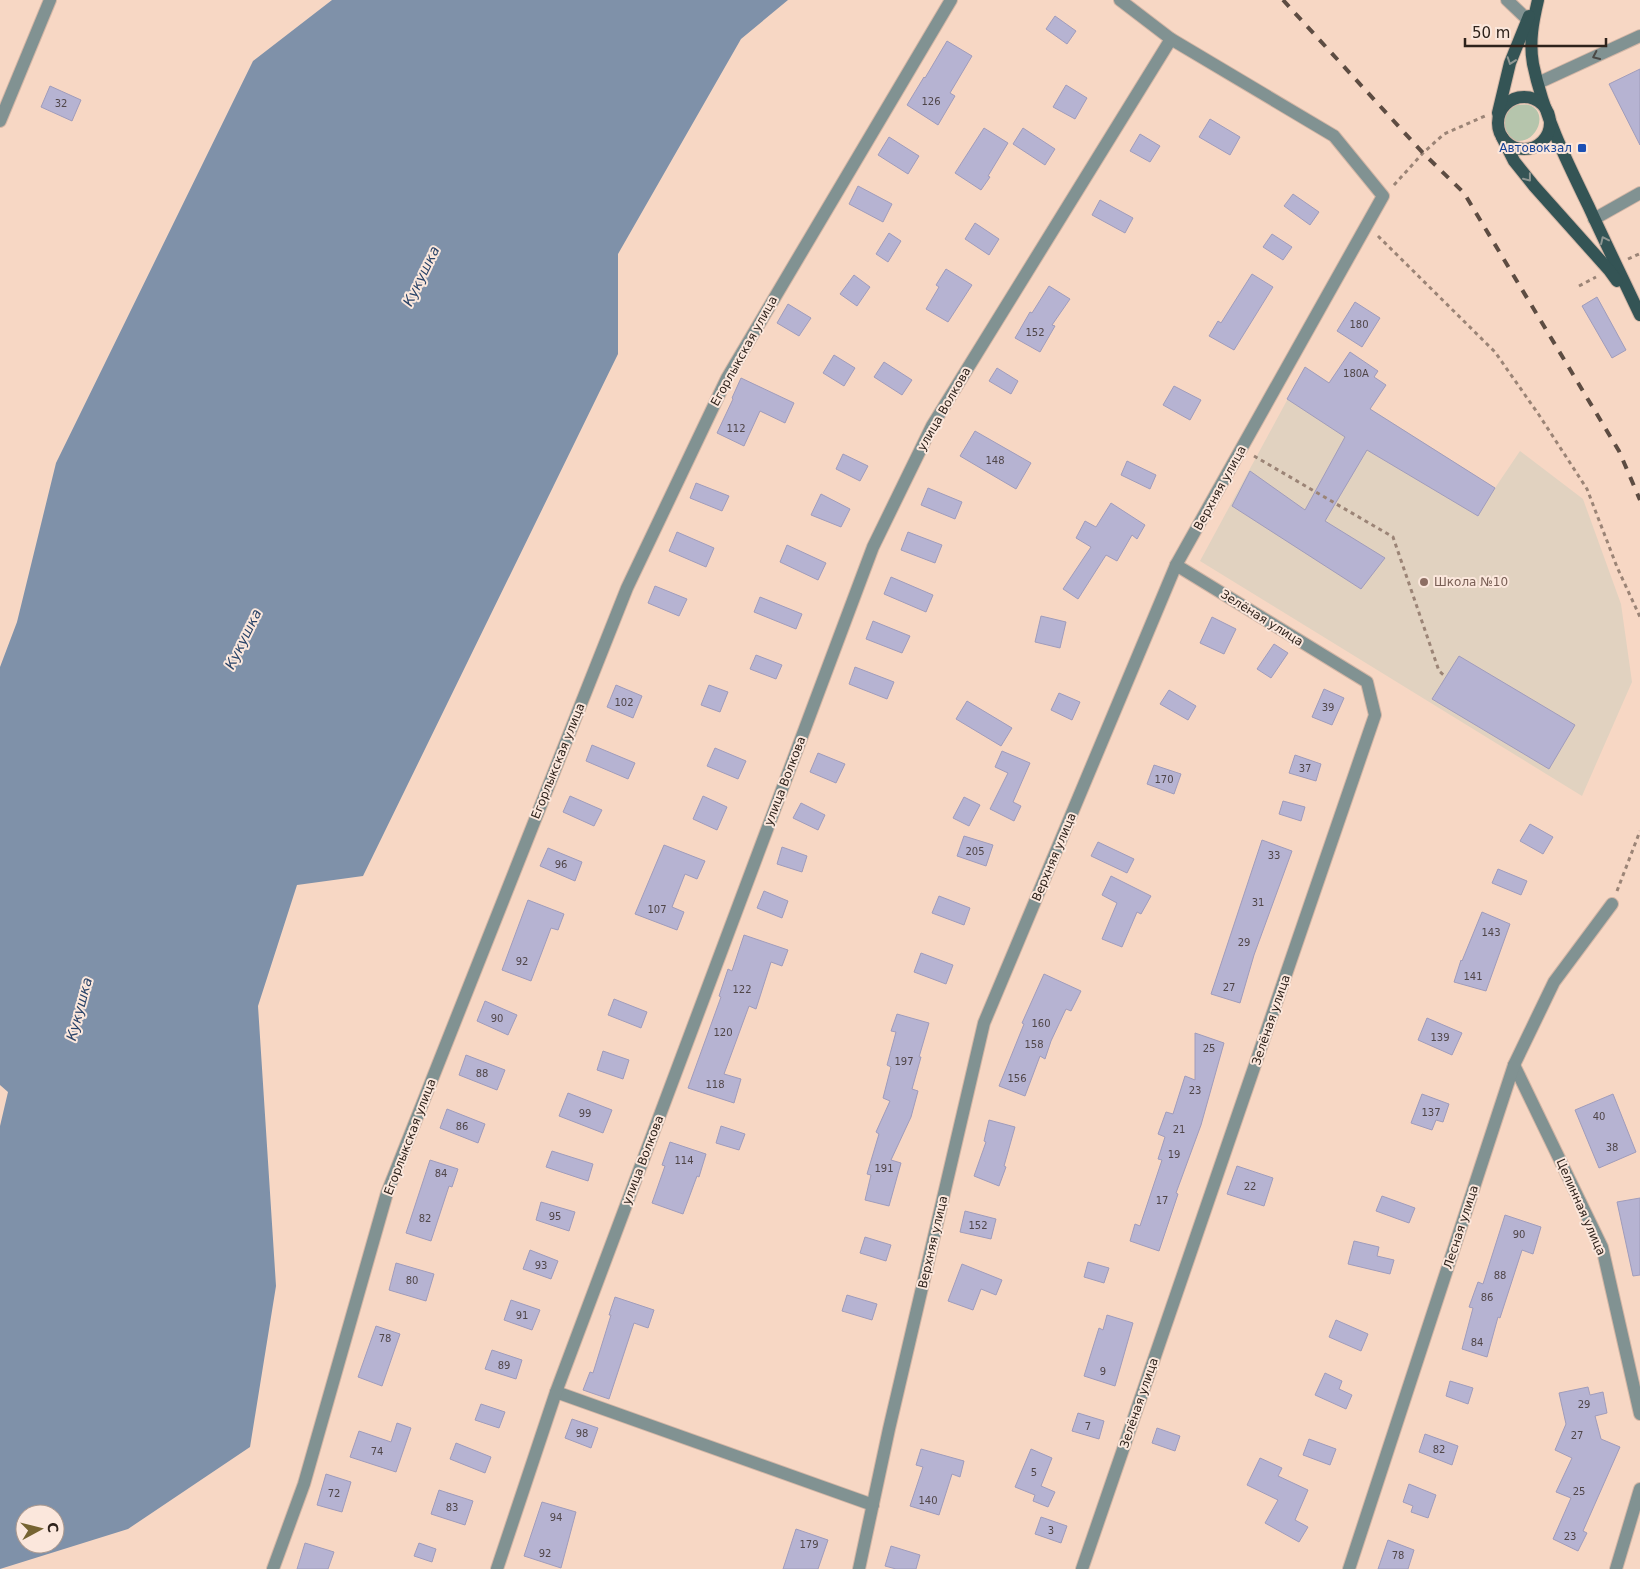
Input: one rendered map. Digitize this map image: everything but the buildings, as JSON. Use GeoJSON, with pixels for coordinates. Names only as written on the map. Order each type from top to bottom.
{"type":"FeatureCollection","features":[{"type":"Feature","properties":{"kind":"main road"},"geometry":{"type":"LineString","coordinates":[[1537,0],[1510,62],[1498,117],[1502,137],[1514,161],[1609,270],[1640,316]]}},
{"type":"Feature","properties":{"kind":"main road"},"geometry":{"type":"LineString","coordinates":[[1502,137],[1508,144],[1516,148],[1533,148],[1547,136],[1550,128],[1550,119],[1533,63],[1531,40],[1537,0]]}},
{"type":"Feature","properties":{"kind":"main road"},"geometry":{"type":"LineString","coordinates":[[1498,117],[1510,101],[1518,98],[1527,97],[1535,99],[1547,110],[1563,153],[1640,316]]}},
{"type":"Feature","properties":{"kind":"street"},"geometry":{"type":"LineString","coordinates":[[0,121],[50,0]]}},
{"type":"Feature","properties":{"kind":"street","name":"Егорлыкская улица"},"geometry":{"type":"LineString","coordinates":[[273,1569],[304,1484],[387,1193],[627,588],[727,378],[951,0]]}},
{"type":"Feature","properties":{"kind":"street"},"geometry":{"type":"LineString","coordinates":[[1120,0],[1171,39],[1334,136],[1383,196]]}},
{"type":"Feature","properties":{"kind":"street"},"geometry":{"type":"LineString","coordinates":[[1506,0],[1528,20]]}},
{"type":"Feature","properties":{"kind":"street"},"geometry":{"type":"LineString","coordinates":[[1538,83],[1640,36]]}},
{"type":"Feature","properties":{"kind":"street","name":"улица Волкова"},"geometry":{"type":"LineString","coordinates":[[497,1569],[556,1392],[873,547],[932,426],[1171,39]]}},
{"type":"Feature","properties":{"kind":"street"},"geometry":{"type":"LineString","coordinates":[[1594,219],[1640,193]]}},
{"type":"Feature","properties":{"kind":"street","name":"Верхняя улица"},"geometry":{"type":"LineString","coordinates":[[859,1569],[984,1023],[1176,565],[1383,196]]}},
{"type":"Feature","properties":{"kind":"street","name":"Зелёная улица"},"geometry":{"type":"LineString","coordinates":[[1082,1569],[1375,715],[1367,682],[1176,565]]}},
{"type":"Feature","properties":{"kind":"street","name":"Лесная улица"},"geometry":{"type":"LineString","coordinates":[[1349,1569],[1514,1065],[1554,982],[1612,904]]}},
{"type":"Feature","properties":{"kind":"street","name":"Целинная улица"},"geometry":{"type":"LineString","coordinates":[[1514,1065],[1602,1247],[1640,1414]]}},
{"type":"Feature","properties":{"kind":"street"},"geometry":{"type":"LineString","coordinates":[[556,1392],[873,1505]]}},
{"type":"Feature","properties":{"kind":"street"},"geometry":{"type":"LineString","coordinates":[[1616,1569],[1640,1490]]}},
{"type":"Feature","properties":{"kind":"path"},"geometry":{"type":"LineString","coordinates":[[1383,196],[1444,134],[1498,117]]}},
{"type":"Feature","properties":{"kind":"path"},"geometry":{"type":"LineString","coordinates":[[1367,225],[1501,360],[1587,489],[1617,567],[1640,617]]}},
{"type":"Feature","properties":{"kind":"path"},"geometry":{"type":"LineString","coordinates":[[1242,449],[1393,538],[1439,672],[1446,677]]}},
{"type":"Feature","properties":{"kind":"path"},"geometry":{"type":"LineString","coordinates":[[1612,904],[1640,831]]}},
{"type":"Feature","properties":{"kind":"shaded area","name":"Школа №10"},"geometry":{"type":"Polygon","coordinates":[[[1305,367],[1495,488],[1520,451],[1583,499],[1621,604],[1632,682],[1582,796],[1200,561],[1305,367]]]}},
{"type":"Feature","properties":{"kind":"green space"},"geometry":{"type":"Polygon","coordinates":[[[1529,105],[1536,109],[1539,115],[1537,129],[1526,139],[1519,141],[1511,139],[1506,135],[1503,125],[1504,115],[1512,106],[1529,105]]]}},
{"type":"Feature","properties":{"kind":"water","name":"Кукушка"},"geometry":{"type":"Polygon","coordinates":[[[332,0],[788,0],[741,39],[618,254],[618,354],[363,876],[297,885],[258,1006],[276,1286],[250,1447],[128,1529],[65,1549],[65,1504],[15,1504],[15,1554],[48,1554],[0,1569],[0,1126],[8,1092],[0,1085],[0,667],[17,622],[56,463],[253,61],[332,0]]]}},
{"type":"Feature","properties":{"kind":"railway"},"geometry":{"type":"LineString","coordinates":[[1283,0],[1423,153],[1464,193],[1619,451],[1640,500]]}},
{"type":"Feature","properties":{"kind":"place","name":"Автовокзал"},"geometry":{"type":"Point","coordinates":[1582,148]}},
{"type":"Feature","properties":{"kind":"place","name":"Школа №10"},"geometry":{"type":"Point","coordinates":[1424,582]}}]}
